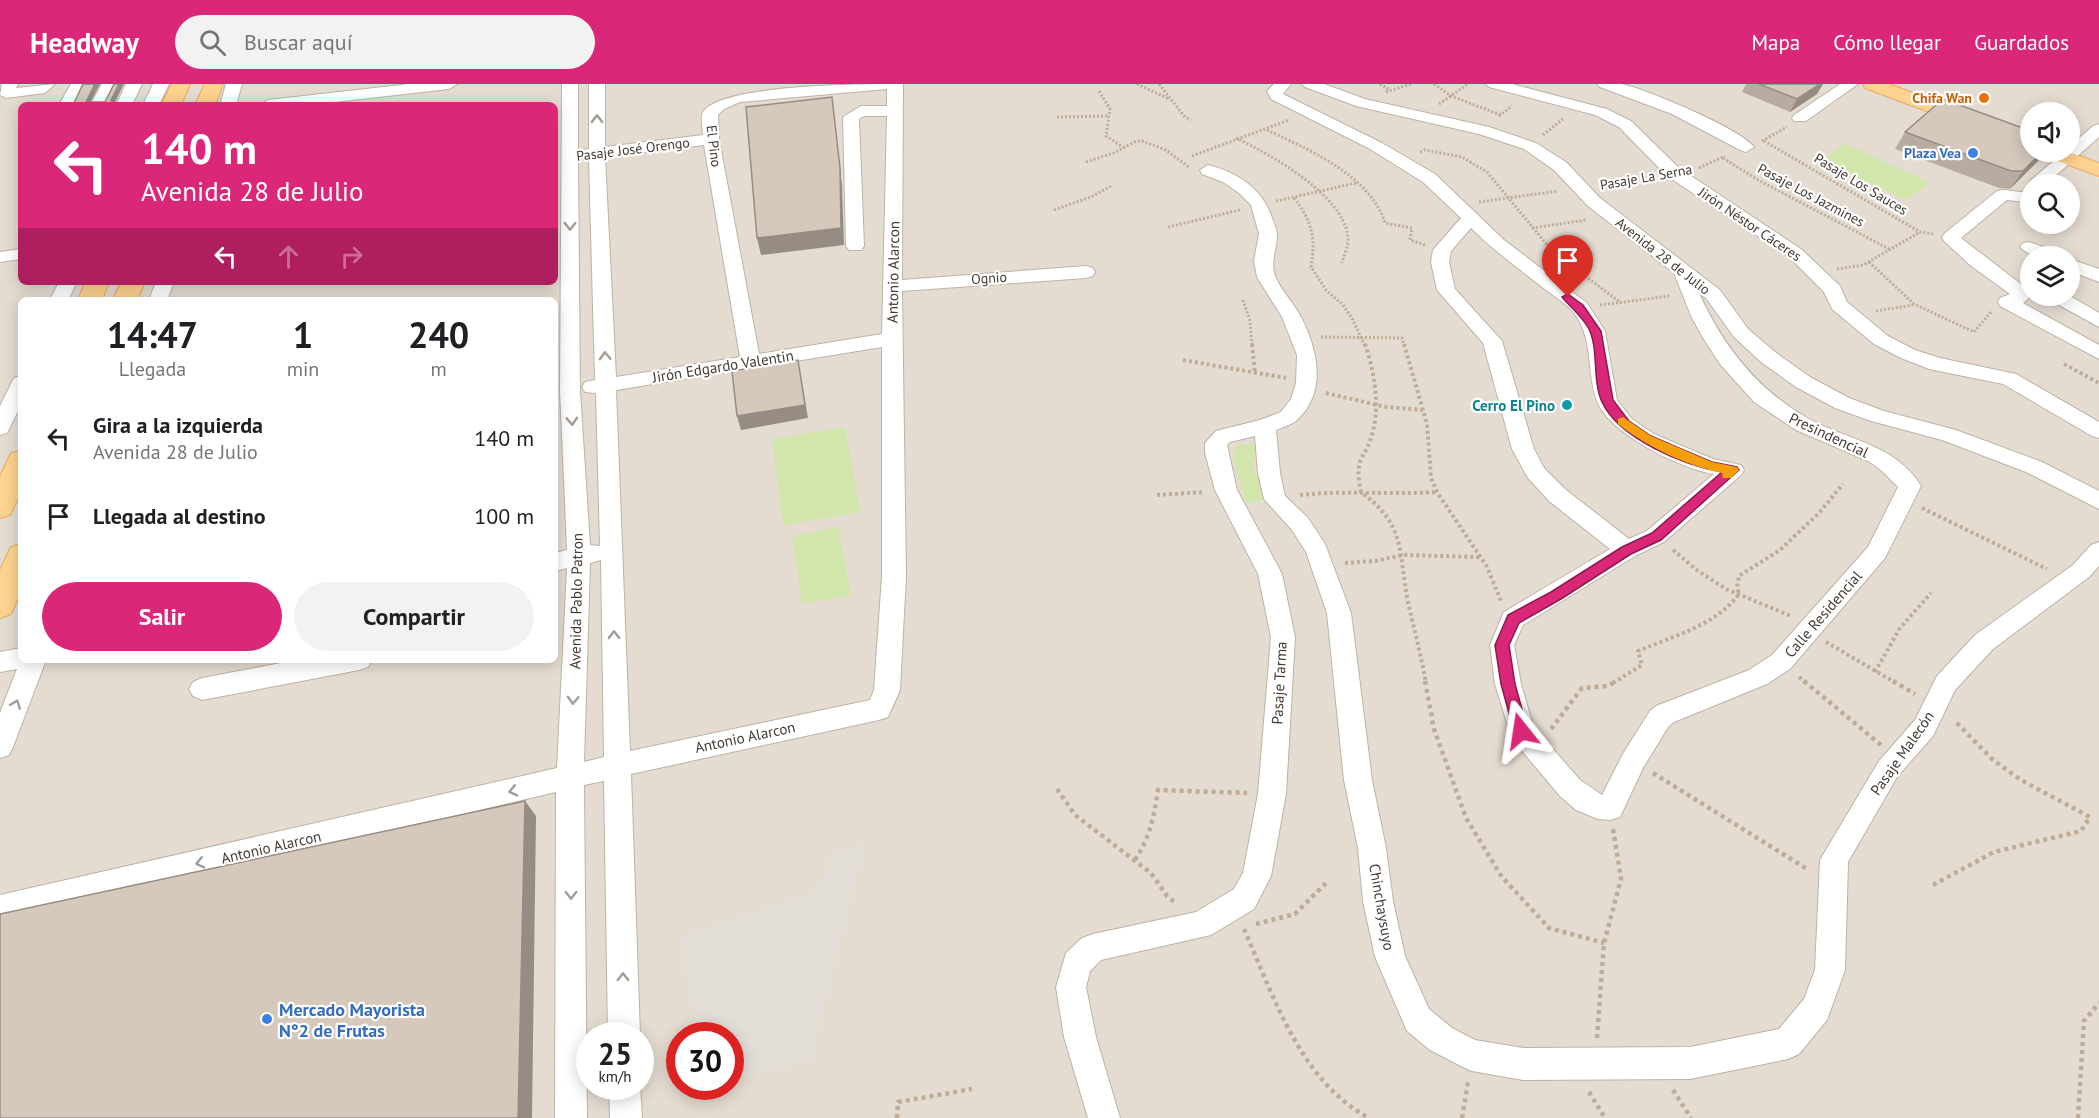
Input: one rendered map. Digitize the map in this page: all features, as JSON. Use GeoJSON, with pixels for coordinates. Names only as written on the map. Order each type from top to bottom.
{"type":"FeatureCollection","features":[{"type":"Feature","properties":{"kind":"main road"},"geometry":{"type":"LineString","coordinates":[[172,102],[181,84]]}},
{"type":"Feature","properties":{"kind":"main road"},"geometry":{"type":"LineString","coordinates":[[206,102],[214,84]]}},
{"type":"Feature","properties":{"kind":"main road"},"geometry":{"type":"LineString","coordinates":[[1872,84],[2020,140]]}},
{"type":"Feature","properties":{"kind":"main road"},"geometry":{"type":"LineString","coordinates":[[1902,84],[2020,128]]}},
{"type":"Feature","properties":{"kind":"main road"},"geometry":{"type":"LineString","coordinates":[[2080,154],[2099,157]]}},
{"type":"Feature","properties":{"kind":"main road"},"geometry":{"type":"LineString","coordinates":[[2080,159],[2099,170]]}},
{"type":"Feature","properties":{"kind":"main road"},"geometry":{"type":"LineString","coordinates":[[0,508],[18,467]]}},
{"type":"Feature","properties":{"kind":"main road"},"geometry":{"type":"LineString","coordinates":[[0,606],[18,562]]}},
{"type":"Feature","properties":{"kind":"street"},"geometry":{"type":"LineString","coordinates":[[10,84],[6,93],[40,90],[47,84]]}},
{"type":"Feature","properties":{"kind":"street"},"geometry":{"type":"LineString","coordinates":[[69,102],[79,84]]}},
{"type":"Feature","properties":{"kind":"street"},"geometry":{"type":"LineString","coordinates":[[100,102],[110,84]]}},
{"type":"Feature","properties":{"kind":"street"},"geometry":{"type":"LineString","coordinates":[[125,102],[134,84]]}},
{"type":"Feature","properties":{"kind":"street"},"geometry":{"type":"LineString","coordinates":[[152,102],[161,84]]}},
{"type":"Feature","properties":{"kind":"street"},"geometry":{"type":"LineString","coordinates":[[229,102],[234,84]]}},
{"type":"Feature","properties":{"kind":"street"},"geometry":{"type":"LineString","coordinates":[[294,102],[449,84]]}},
{"type":"Feature","properties":{"kind":"street","name":"Avenida Pablo Patron"},"geometry":{"type":"LineString","coordinates":[[570,84],[562,158],[570,198],[563,392],[579,558],[570,778],[571,1118]]}},
{"type":"Feature","properties":{"kind":"street"},"geometry":{"type":"LineString","coordinates":[[597,84],[597,154],[612,548],[624,1022]]}},
{"type":"Feature","properties":{"kind":"street","name":"Antonio Alarcon"},"geometry":{"type":"LineString","coordinates":[[0,909],[570,778],[617,765],[879,709],[887,690],[894,576],[893,84]]}},
{"type":"Feature","properties":{"kind":"street","name":"El Pino"},"geometry":{"type":"LineString","coordinates":[[751,362],[711,138],[710,114],[718,106],[737,98],[893,84]]}},
{"type":"Feature","properties":{"kind":"street"},"geometry":{"type":"LineString","coordinates":[[1283,84],[1275,91],[1276,96],[1396,158],[1429,178],[1512,256],[1580,307],[1595,331],[1607,401],[1625,424],[1646,439],[1709,466],[1733,470],[1656,536],[1627,550],[1556,596],[1513,619],[1502,645],[1508,684],[1521,731],[1570,788],[1586,801],[1598,807],[1610,808]]}},
{"type":"Feature","properties":{"kind":"street","name":"Avenida 28 de Julio"},"geometry":{"type":"LineString","coordinates":[[1310,84],[1361,103],[1483,130],[1530,146],[1560,166],[1613,217],[1713,294],[1741,333],[1768,357],[1803,382],[1842,403],[1878,416],[1949,435],[2034,467],[2099,501]]}},
{"type":"Feature","properties":{"kind":"street","name":"Jirón Néstor Cáceres"},"geometry":{"type":"LineString","coordinates":[[1494,84],[1601,112],[1625,124],[1674,172],[1795,253],[1833,290],[1839,305],[1881,339],[1908,354],[1936,364],[2009,379],[2099,430]]}},
{"type":"Feature","properties":{"kind":"street"},"geometry":{"type":"LineString","coordinates":[[1605,84],[1697,120],[1746,147]]}},
{"type":"Feature","properties":{"kind":"street"},"geometry":{"type":"LineString","coordinates":[[1800,118],[1850,84]]}},
{"type":"Feature","properties":{"kind":"street"},"geometry":{"type":"LineString","coordinates":[[855,246],[851,117],[861,111],[894,111]]}},
{"type":"Feature","properties":{"kind":"street"},"geometry":{"type":"LineString","coordinates":[[2080,142],[2099,129]]}},
{"type":"Feature","properties":{"kind":"street","name":"Pasaje José Orengo"},"geometry":{"type":"LineString","coordinates":[[562,158],[711,138]]}},
{"type":"Feature","properties":{"kind":"street"},"geometry":{"type":"LineString","coordinates":[[2045,174],[2056,162]]}},
{"type":"Feature","properties":{"kind":"street"},"geometry":{"type":"LineString","coordinates":[[1208,170],[1229,178],[1245,189],[1259,204],[1268,234],[1263,261],[1266,277],[1279,293],[1301,337],[1307,355],[1306,383],[1301,401],[1288,417],[1265,426],[1269,473],[1275,499]]}},
{"type":"Feature","properties":{"kind":"street"},"geometry":{"type":"LineString","coordinates":[[2007,302],[2020,298],[2019,292],[1976,261],[1951,237],[2003,195],[2020,192]]}},
{"type":"Feature","properties":{"kind":"street"},"geometry":{"type":"LineString","coordinates":[[570,198],[599,196]]}},
{"type":"Feature","properties":{"kind":"street"},"geometry":{"type":"LineString","coordinates":[[2020,199],[1972,238],[1979,248],[2020,273]]}},
{"type":"Feature","properties":{"kind":"street"},"geometry":{"type":"LineString","coordinates":[[1463,212],[1442,250],[1440,262],[1446,290],[1492,341],[1523,449],[1536,473],[1557,495],[1627,550]]}},
{"type":"Feature","properties":{"kind":"street"},"geometry":{"type":"LineString","coordinates":[[0,257],[18,254]]}},
{"type":"Feature","properties":{"kind":"street"},"geometry":{"type":"LineString","coordinates":[[2080,268],[2099,276]]}},
{"type":"Feature","properties":{"kind":"street","name":"Presindencial"},"geometry":{"type":"LineString","coordinates":[[1682,269],[1689,294],[1714,341],[1745,379],[1772,406],[1804,425],[1872,455],[1904,488]]}},
{"type":"Feature","properties":{"kind":"street","name":"Ognio"},"geometry":{"type":"LineString","coordinates":[[893,286],[1086,272]]}},
{"type":"Feature","properties":{"kind":"street"},"geometry":{"type":"LineString","coordinates":[[2007,302],[2099,353]]}},
{"type":"Feature","properties":{"kind":"street"},"geometry":{"type":"LineString","coordinates":[[2074,306],[2099,321]]}},
{"type":"Feature","properties":{"kind":"street","name":"Jirón Edgardo Valentin"},"geometry":{"type":"LineString","coordinates":[[563,392],[892,339]]}},
{"type":"Feature","properties":{"kind":"street"},"geometry":{"type":"LineString","coordinates":[[0,428],[18,389]]}},
{"type":"Feature","properties":{"kind":"street","name":"Pasaje Tarma"},"geometry":{"type":"LineString","coordinates":[[1201,925],[1244,899],[1257,876],[1272,794],[1283,637],[1270,574],[1226,490],[1216,453],[1216,443],[1223,436],[1265,426]]}},
{"type":"Feature","properties":{"kind":"street","name":"Calle Residencial"},"geometry":{"type":"LineString","coordinates":[[1610,808],[1633,760],[1659,719],[1665,714],[1758,677],[1781,662],[1877,552],[1904,488]]}},
{"type":"Feature","properties":{"kind":"street","name":"Chinchaysuyo"},"geometry":{"type":"LineString","coordinates":[[1275,499],[1300,524],[1317,550],[1339,613],[1358,780],[1372,848],[1378,902],[1390,957],[1418,1020],[1441,1039],[1472,1055],[1523,1064],[1690,1063],[1788,1043]]}},
{"type":"Feature","properties":{"kind":"street"},"geometry":{"type":"LineString","coordinates":[[558,562],[612,548]]}},
{"type":"Feature","properties":{"kind":"street","name":"Pasaje Malecón"},"geometry":{"type":"LineString","coordinates":[[1788,1043],[1816,1009],[1830,970],[1834,860],[1888,769],[1924,728],[1946,683],[1984,642],[2081,572],[2099,551]]}},
{"type":"Feature","properties":{"kind":"street"},"geometry":{"type":"LineString","coordinates":[[0,662],[18,659]]}},
{"type":"Feature","properties":{"kind":"street"},"geometry":{"type":"LineString","coordinates":[[0,747],[32,663]]}},
{"type":"Feature","properties":{"kind":"street"},"geometry":{"type":"LineString","coordinates":[[202,689],[294,666],[326,663]]}},
{"type":"Feature","properties":{"kind":"street"},"geometry":{"type":"LineString","coordinates":[[1104,1118],[1080,1037],[1071,987],[1077,963],[1093,948],[1201,925]]}},
{"type":"Feature","properties":{"kind":"street"},"geometry":{"type":"LineString","coordinates":[[625,1100],[626,1118]]}},
{"type":"Feature","properties":{"kind":"path"},"geometry":{"type":"LineString","coordinates":[[1137,84],[1170,99]]}},
{"type":"Feature","properties":{"kind":"path"},"geometry":{"type":"LineString","coordinates":[[1159,84],[1185,117],[1191,120]]}},
{"type":"Feature","properties":{"kind":"path"},"geometry":{"type":"LineString","coordinates":[[1380,84],[1391,90]]}},
{"type":"Feature","properties":{"kind":"path"},"geometry":{"type":"LineString","coordinates":[[1434,84],[1451,96],[1501,115]]}},
{"type":"Feature","properties":{"kind":"path"},"geometry":{"type":"LineString","coordinates":[[1427,117],[1435,106],[1468,84]]}},
{"type":"Feature","properties":{"kind":"path"},"geometry":{"type":"LineString","coordinates":[[1099,91],[1110,109],[1106,136],[1123,147]]}},
{"type":"Feature","properties":{"kind":"path"},"geometry":{"type":"LineString","coordinates":[[1530,146],[1575,106]]}},
{"type":"Feature","properties":{"kind":"path"},"geometry":{"type":"LineString","coordinates":[[1192,156],[1236,138],[1267,130],[1309,112]]}},
{"type":"Feature","properties":{"kind":"path"},"geometry":{"type":"LineString","coordinates":[[1057,117],[1108,116]]}},
{"type":"Feature","properties":{"kind":"path","name":"Pasaje La Serna"},"geometry":{"type":"LineString","coordinates":[[1463,212],[1508,197],[1581,188],[1699,168],[1764,140],[1800,118]]}},
{"type":"Feature","properties":{"kind":"path"},"geometry":{"type":"LineString","coordinates":[[1267,130],[1341,171],[1378,204],[1385,223],[1412,228],[1410,240],[1442,250]]}},
{"type":"Feature","properties":{"kind":"path"},"geometry":{"type":"LineString","coordinates":[[1236,138],[1277,158],[1319,192],[1346,231],[1348,238],[1342,262]]}},
{"type":"Feature","properties":{"kind":"path","name":"Pasaje Los Sauces"},"geometry":{"type":"LineString","coordinates":[[1764,140],[1920,232],[1951,237]]}},
{"type":"Feature","properties":{"kind":"path"},"geometry":{"type":"LineString","coordinates":[[1086,162],[1142,141],[1156,144],[1185,165],[1208,170]]}},
{"type":"Feature","properties":{"kind":"path"},"geometry":{"type":"LineString","coordinates":[[1396,158],[1425,150],[1462,158],[1492,178],[1545,244],[1577,273],[1621,303]]}},
{"type":"Feature","properties":{"kind":"path","name":"Pasaje Los Jazmines"},"geometry":{"type":"LineString","coordinates":[[1722,157],[1758,180],[1892,250]]}},
{"type":"Feature","properties":{"kind":"path"},"geometry":{"type":"LineString","coordinates":[[1054,210],[1090,197],[1111,186]]}},
{"type":"Feature","properties":{"kind":"path"},"geometry":{"type":"LineString","coordinates":[[1294,198],[1308,215],[1314,228],[1315,249],[1311,267],[1326,291],[1343,305],[1361,336],[1374,381],[1376,405],[1373,437],[1358,460],[1357,473],[1360,492],[1373,501],[1388,518],[1400,542],[1408,600],[1434,729],[1466,818],[1502,877],[1549,928],[1604,943]]}},
{"type":"Feature","properties":{"kind":"path"},"geometry":{"type":"LineString","coordinates":[[1532,228],[1613,217]]}},
{"type":"Feature","properties":{"kind":"path"},"geometry":{"type":"LineString","coordinates":[[1816,272],[1863,265],[1920,232]]}},
{"type":"Feature","properties":{"kind":"path"},"geometry":{"type":"LineString","coordinates":[[1869,262],[1914,304],[1974,332],[1992,310],[2007,302]]}},
{"type":"Feature","properties":{"kind":"path"},"geometry":{"type":"LineString","coordinates":[[1580,307],[1689,294]]}},
{"type":"Feature","properties":{"kind":"path"},"geometry":{"type":"LineString","coordinates":[[1243,300],[1250,321],[1255,374]]}},
{"type":"Feature","properties":{"kind":"path"},"geometry":{"type":"LineString","coordinates":[[1850,316],[1914,304]]}},
{"type":"Feature","properties":{"kind":"path"},"geometry":{"type":"LineString","coordinates":[[1301,337],[1402,338],[1427,424],[1431,478],[1437,492],[1487,567],[1501,603],[1513,619]]}},
{"type":"Feature","properties":{"kind":"path"},"geometry":{"type":"LineString","coordinates":[[2064,364],[2099,383]]}},
{"type":"Feature","properties":{"kind":"path"},"geometry":{"type":"LineString","coordinates":[[1739,594],[1737,587],[1740,576],[1780,550],[1819,513],[1843,484]]}},
{"type":"Feature","properties":{"kind":"path"},"geometry":{"type":"LineString","coordinates":[[1904,488],[2069,580]]}},
{"type":"Feature","properties":{"kind":"path"},"geometry":{"type":"LineString","coordinates":[[1157,495],[1226,490]]}},
{"type":"Feature","properties":{"kind":"path"},"geometry":{"type":"LineString","coordinates":[[1275,499],[1337,490],[1406,494],[1437,492]]}},
{"type":"Feature","properties":{"kind":"path"},"geometry":{"type":"LineString","coordinates":[[1656,536],[1703,575],[1739,594],[1778,608],[1810,628],[1834,648],[1935,706],[1958,723],[1993,760],[2021,780],[2090,817],[2081,831],[1994,852],[1933,885]]}},
{"type":"Feature","properties":{"kind":"path"},"geometry":{"type":"LineString","coordinates":[[1322,566],[1375,561],[1403,555],[1481,558]]}},
{"type":"Feature","properties":{"kind":"path"},"geometry":{"type":"LineString","coordinates":[[1875,672],[1900,628],[1931,593]]}},
{"type":"Feature","properties":{"kind":"path"},"geometry":{"type":"LineString","coordinates":[[1521,731],[1550,729],[1582,688],[1608,686],[1639,668],[1641,665],[1638,651],[1714,618],[1739,594]]}},
{"type":"Feature","properties":{"kind":"path"},"geometry":{"type":"LineString","coordinates":[[1781,662],[1898,758]]}},
{"type":"Feature","properties":{"kind":"path"},"geometry":{"type":"LineString","coordinates":[[1633,760],[1833,885]]}},
{"type":"Feature","properties":{"kind":"path"},"geometry":{"type":"LineString","coordinates":[[1057,789],[1075,815],[1151,873],[1167,896],[1201,925],[1226,928],[1295,914],[1329,880]]}},
{"type":"Feature","properties":{"kind":"path"},"geometry":{"type":"LineString","coordinates":[[1135,860],[1147,841],[1154,820],[1158,790],[1272,794]]}},
{"type":"Feature","properties":{"kind":"path"},"geometry":{"type":"LineString","coordinates":[[1594,1065],[1604,943],[1621,879],[1610,808]]}},
{"type":"Feature","properties":{"kind":"path"},"geometry":{"type":"LineString","coordinates":[[1243,926],[1289,1028],[1315,1072],[1343,1102],[1369,1118]]}},
{"type":"Feature","properties":{"kind":"path"},"geometry":{"type":"LineString","coordinates":[[2078,1118],[2084,1021],[2099,1003]]}},
{"type":"Feature","properties":{"kind":"path"},"geometry":{"type":"LineString","coordinates":[[1462,1118],[1472,1055]]}},
{"type":"Feature","properties":{"kind":"path"},"geometry":{"type":"LineString","coordinates":[[897,1118],[898,1102],[972,1089]]}},
{"type":"Feature","properties":{"kind":"shaded area"},"geometry":{"type":"Polygon","coordinates":[[[0,84],[2099,84],[2099,1118],[0,1118],[0,84]]]}},
{"type":"Feature","properties":{"kind":"shaded area"},"geometry":{"type":"Polygon","coordinates":[[[864,845],[810,1062],[744,1075],[744,1022],[696,1022],[680,937],[816,892],[834,852],[864,845]]]}},
{"type":"Feature","properties":{"kind":"green space"},"geometry":{"type":"Polygon","coordinates":[[[1844,143],[1930,183],[1905,200],[1823,160],[1844,143]]]}},
{"type":"Feature","properties":{"kind":"green space"},"geometry":{"type":"Polygon","coordinates":[[[845,427],[860,512],[783,525],[772,439],[845,427]]]}},
{"type":"Feature","properties":{"kind":"green space"},"geometry":{"type":"Polygon","coordinates":[[[1237,444],[1255,445],[1254,470],[1269,499],[1246,503],[1233,458],[1237,444]]]}},
{"type":"Feature","properties":{"kind":"green space"},"geometry":{"type":"Polygon","coordinates":[[[838,527],[851,595],[802,604],[792,536],[838,527]]]}},
{"type":"Feature","properties":{"kind":"building"},"geometry":{"type":"Polygon","coordinates":[[[83,84],[95,84],[86,102],[74,102],[83,84]]]}},
{"type":"Feature","properties":{"kind":"building"},"geometry":{"type":"Polygon","coordinates":[[[114,84],[119,84],[112,102],[105,102],[114,84]]]}},
{"type":"Feature","properties":{"kind":"building"},"geometry":{"type":"Polygon","coordinates":[[[1759,84],[1820,84],[1797,99],[1759,84]]]}},
{"type":"Feature","properties":{"kind":"building"},"geometry":{"type":"Polygon","coordinates":[[[832,97],[840,168],[841,228],[757,238],[746,107],[832,97]]]}},
{"type":"Feature","properties":{"kind":"building"},"geometry":{"type":"Polygon","coordinates":[[[1943,99],[2020,127],[2020,162],[2032,162],[2023,171],[2011,171],[1905,132],[1943,99]]]}},
{"type":"Feature","properties":{"kind":"building"},"geometry":{"type":"Polygon","coordinates":[[[798,360],[805,405],[737,416],[732,371],[798,360]]]}},
{"type":"Feature","properties":{"kind":"building","name":"Mercado Mayorista N°2 de Frutas"},"geometry":{"type":"Polygon","coordinates":[[[525,801],[518,1118],[0,1118],[0,914],[525,801]]]}},
{"type":"Feature","properties":{"kind":"slow traffic"},"geometry":{"type":"LineString","coordinates":[[1623,421],[1646,439],[1709,466],[1733,470],[1727,475]]}},
{"type":"Feature","properties":{"kind":"place","name":"Chifa Wan"},"geometry":{"type":"Point","coordinates":[1984,98]}},
{"type":"Feature","properties":{"kind":"place","name":"Plaza Vea"},"geometry":{"type":"Point","coordinates":[1973,153]}},
{"type":"Feature","properties":{"kind":"place","name":"Cerro El Pino"},"geometry":{"type":"Point","coordinates":[1567,405]}},
{"type":"Feature","properties":{"kind":"place","name":"Mercado Mayorista N°2 de Frutas"},"geometry":{"type":"Point","coordinates":[267,1019]}},
{"type":"Feature","properties":{"kind":"route"},"geometry":{"type":"LineString","coordinates":[[1521,731],[1508,684],[1502,645],[1513,619],[1556,596],[1627,550],[1656,536],[1733,470],[1709,466],[1646,439],[1625,424],[1607,401],[1595,331],[1580,307],[1568,297]]}}]}
